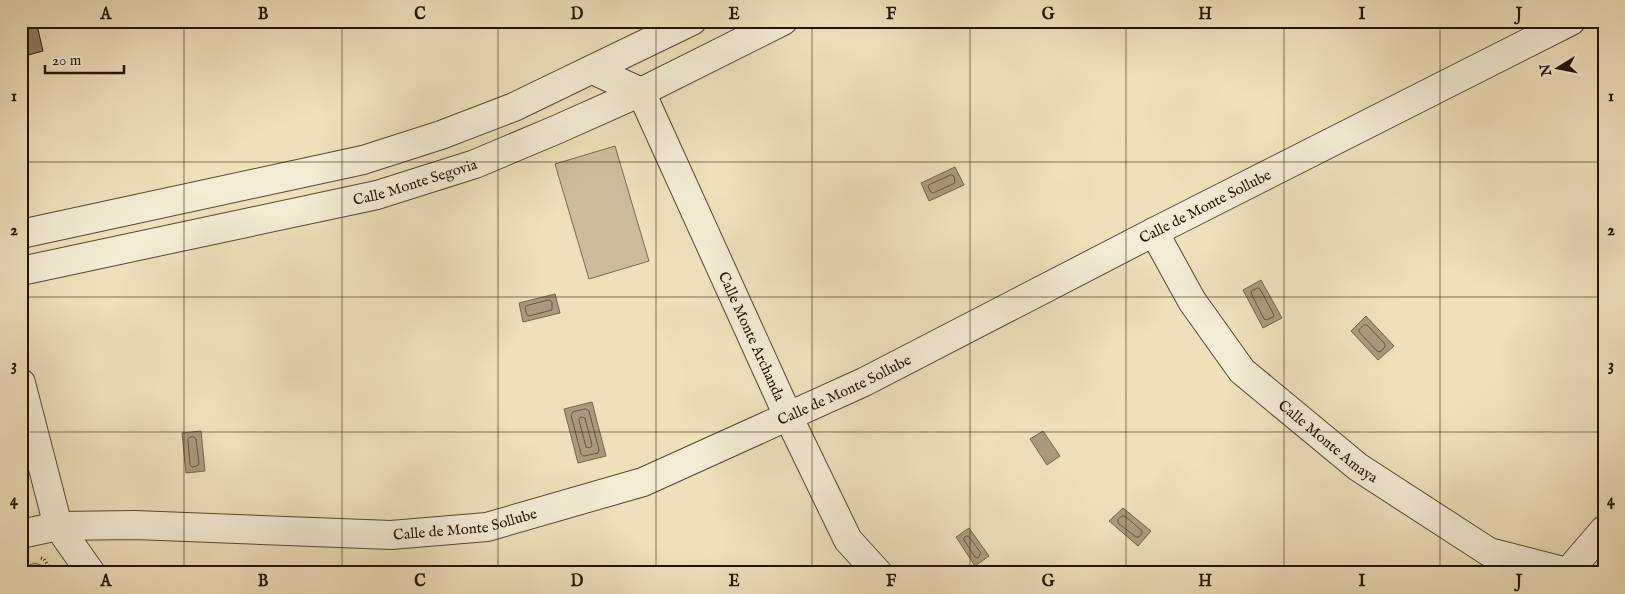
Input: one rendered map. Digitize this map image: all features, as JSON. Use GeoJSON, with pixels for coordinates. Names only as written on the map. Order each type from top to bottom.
{"type":"FeatureCollection","features":[{"type":"Feature","properties":{"kind":"street"},"geometry":{"type":"LineString","coordinates":[[21,234],[363,160],[441,136],[514,106],[593,70],[692,21]]}},
{"type":"Feature","properties":{"kind":"street","name":"Calle Monte Segovia"},"geometry":{"type":"LineString","coordinates":[[21,271],[377,195],[474,164],[641,92],[783,21]]}},
{"type":"Feature","properties":{"kind":"street","name":"Calle de Monte Sollube"},"geometry":{"type":"LineString","coordinates":[[21,534],[58,526],[134,525],[390,535],[487,527],[643,482],[864,382],[1154,232],[1571,21]]}},
{"type":"Feature","properties":{"kind":"street"},"geometry":{"type":"LineString","coordinates":[[593,70],[641,92],[659,37]]}},
{"type":"Feature","properties":{"kind":"street","name":"Calle Monte Archanda"},"geometry":{"type":"LineString","coordinates":[[641,92],[788,416],[848,540],[878,573]]}},
{"type":"Feature","properties":{"kind":"street","name":"Calle Monte Amaya"},"geometry":{"type":"LineString","coordinates":[[1154,232],[1192,301],[1242,371],[1358,467],[1489,552],[1567,572]]}},
{"type":"Feature","properties":{"kind":"street"},"geometry":{"type":"LineString","coordinates":[[21,383],[58,526],[91,573]]}},
{"type":"Feature","properties":{"kind":"street"},"geometry":{"type":"LineString","coordinates":[[1567,572],[1604,530]]}},
{"type":"Feature","properties":{"kind":"shaded area"},"geometry":{"type":"Polygon","coordinates":[[[615,146],[649,261],[589,279],[555,164],[615,146]]]}},
{"type":"Feature","properties":{"kind":"shaded area"},"geometry":{"type":"Polygon","coordinates":[[[35,563],[64,573],[21,573],[21,568],[35,563]]]}},
{"type":"Feature","properties":{"kind":"water"},"geometry":{"type":"Polygon","coordinates":[[[955,167],[964,185],[929,201],[921,183],[955,167]]]}},
{"type":"Feature","properties":{"kind":"water"},"geometry":{"type":"Polygon","coordinates":[[[1261,280],[1282,318],[1263,328],[1243,290],[1261,280]]]}},
{"type":"Feature","properties":{"kind":"water"},"geometry":{"type":"Polygon","coordinates":[[[555,294],[560,313],[523,322],[519,303],[555,294]]]}},
{"type":"Feature","properties":{"kind":"water"},"geometry":{"type":"Polygon","coordinates":[[[1366,316],[1394,346],[1378,360],[1351,331],[1366,316]]]}},
{"type":"Feature","properties":{"kind":"water"},"geometry":{"type":"Polygon","coordinates":[[[592,402],[606,456],[578,463],[564,409],[592,402]]]}},
{"type":"Feature","properties":{"kind":"water"},"geometry":{"type":"Polygon","coordinates":[[[201,431],[205,471],[186,473],[182,433],[201,431]]]}},
{"type":"Feature","properties":{"kind":"water"},"geometry":{"type":"Polygon","coordinates":[[[1043,431],[1060,456],[1047,465],[1030,439],[1043,431]]]}},
{"type":"Feature","properties":{"kind":"water"},"geometry":{"type":"Polygon","coordinates":[[[1123,508],[1151,531],[1138,546],[1109,521],[1123,508]]]}},
{"type":"Feature","properties":{"kind":"water"},"geometry":{"type":"Polygon","coordinates":[[[969,528],[989,556],[975,566],[956,537],[969,528]]]}},
{"type":"Feature","properties":{"kind":"building"},"geometry":{"type":"Polygon","coordinates":[[[21,21],[36,21],[43,51],[21,57],[21,21]]]}}]}
